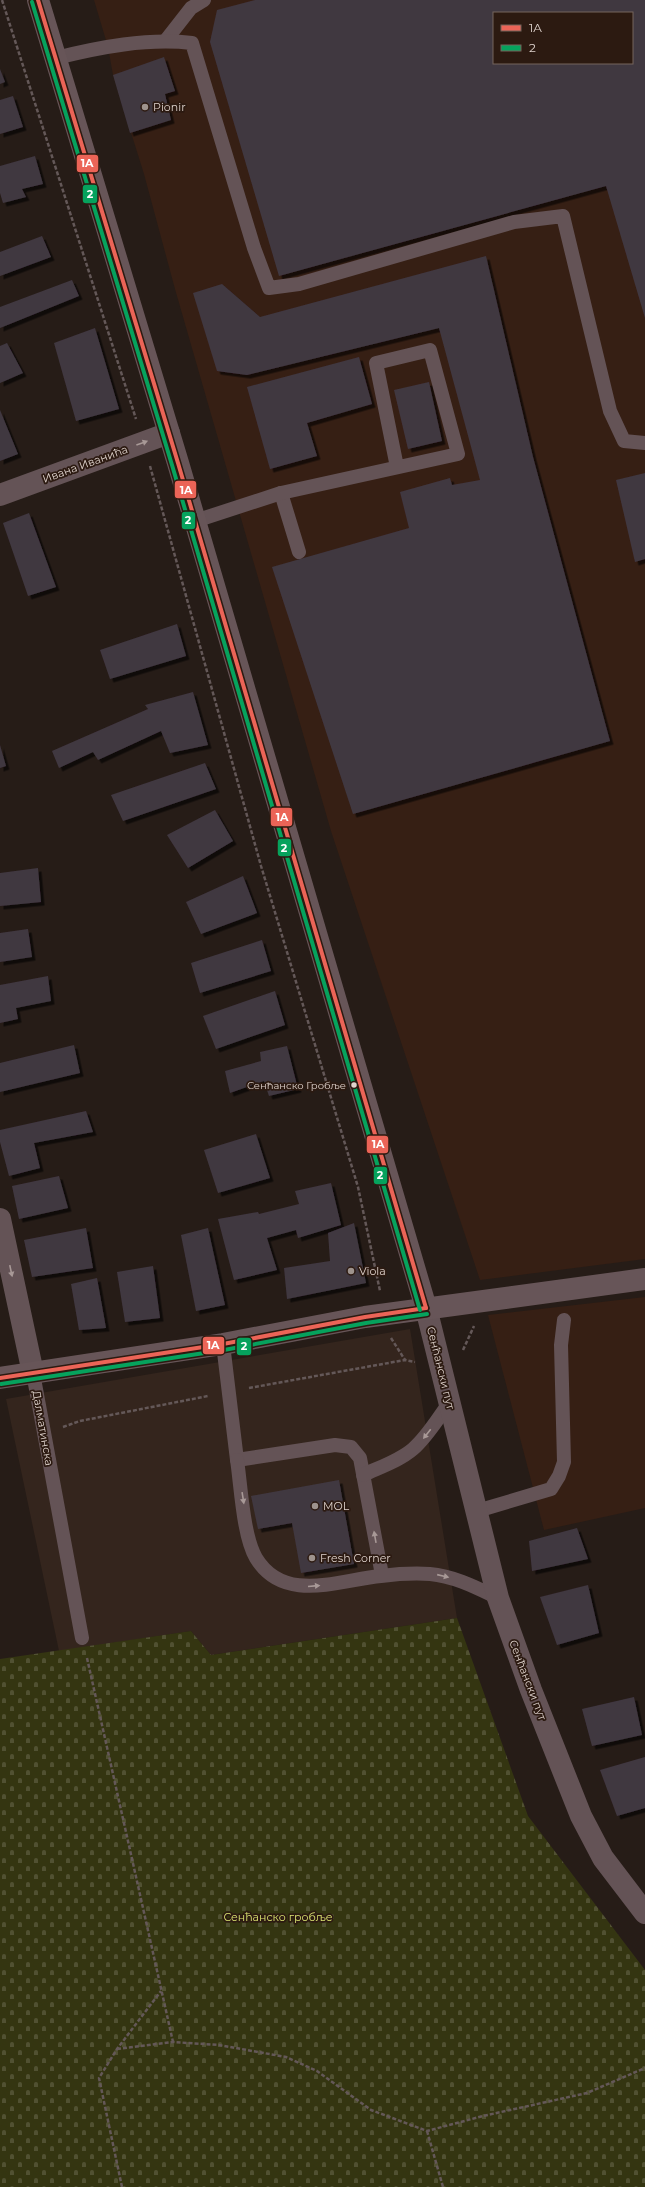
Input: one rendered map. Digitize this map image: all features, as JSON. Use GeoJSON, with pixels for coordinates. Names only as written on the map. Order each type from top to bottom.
{"type":"FeatureCollection","features":[{"type":"Feature","properties":{"kind":"main road","name":"Сенћански пут"},"geometry":{"type":"LineString","coordinates":[[38,0],[169,433],[426,1308]]}},
{"type":"Feature","properties":{"kind":"main road"},"geometry":{"type":"LineString","coordinates":[[0,1378],[224,1344],[426,1308],[645,1279]]}},
{"type":"Feature","properties":{"kind":"street","name":"Ивана Иванића"},"geometry":{"type":"LineString","coordinates":[[0,495],[169,433]]}},
{"type":"Feature","properties":{"kind":"street","name":"Далматинска"},"geometry":{"type":"LineString","coordinates":[[0,1219],[33,1373]]}},
{"type":"Feature","properties":{"kind":"street","name":"Сенћански пут"},"geometry":{"type":"LineString","coordinates":[[426,1308],[498,1598],[581,1816],[603,1858],[645,1913]]}},
{"type":"Feature","properties":{"kind":"lane"},"geometry":{"type":"LineString","coordinates":[[166,40],[191,8],[204,0]]}},
{"type":"Feature","properties":{"kind":"lane"},"geometry":{"type":"LineString","coordinates":[[56,58],[108,47],[166,40],[192,43],[254,248],[268,288],[299,284],[514,222],[563,216],[610,411],[624,441],[645,443]]}},
{"type":"Feature","properties":{"kind":"lane"},"geometry":{"type":"LineString","coordinates":[[195,521],[281,493],[458,454],[430,350],[376,363],[397,467]]}},
{"type":"Feature","properties":{"kind":"lane"},"geometry":{"type":"LineString","coordinates":[[281,493],[299,552]]}},
{"type":"Feature","properties":{"kind":"lane"},"geometry":{"type":"LineString","coordinates":[[477,1511],[551,1489],[559,1476],[564,1462],[561,1345],[564,1320]]}},
{"type":"Feature","properties":{"kind":"lane"},"geometry":{"type":"LineString","coordinates":[[224,1344],[237,1460],[250,1544],[263,1567],[275,1577],[296,1586],[314,1586],[382,1576],[443,1576],[472,1586],[498,1598]]}},
{"type":"Feature","properties":{"kind":"lane","name":"Далматинска"},"geometry":{"type":"LineString","coordinates":[[33,1373],[82,1638]]}},
{"type":"Feature","properties":{"kind":"lane"},"geometry":{"type":"LineString","coordinates":[[363,1475],[396,1460],[413,1449],[425,1437],[450,1402]]}},
{"type":"Feature","properties":{"kind":"lane"},"geometry":{"type":"LineString","coordinates":[[237,1460],[343,1445],[351,1447],[356,1452],[363,1475],[382,1576]]}},
{"type":"Feature","properties":{"kind":"path"},"geometry":{"type":"LineString","coordinates":[[2,0],[144,442],[261,866],[358,1187],[389,1336],[405,1360]]}},
{"type":"Feature","properties":{"kind":"path"},"geometry":{"type":"LineString","coordinates":[[82,1638],[173,2042]]}},
{"type":"Feature","properties":{"kind":"path"},"geometry":{"type":"LineString","coordinates":[[122,2187],[99,2078],[117,2049],[162,1990]]}},
{"type":"Feature","properties":{"kind":"path"},"geometry":{"type":"LineString","coordinates":[[117,2049],[173,2042],[219,2045],[286,2057],[317,2071],[371,2110],[427,2132],[483,2116],[587,2093],[645,2068]]}},
{"type":"Feature","properties":{"kind":"path"},"geometry":{"type":"LineString","coordinates":[[427,2132],[443,2187]]}},
{"type":"Feature","properties":{"kind":"shaded area"},"geometry":{"type":"Polygon","coordinates":[[[94,0],[645,0],[645,1259],[480,1280],[331,831],[175,289],[144,174],[113,75],[108,47],[94,0]]]}},
{"type":"Feature","properties":{"kind":"shaded area"},"geometry":{"type":"Polygon","coordinates":[[[645,1297],[645,1508],[544,1530],[488,1315],[645,1297]]]}},
{"type":"Feature","properties":{"kind":"shaded area"},"geometry":{"type":"Polygon","coordinates":[[[410,1329],[457,1618],[211,1655],[191,1631],[59,1651],[6,1399],[410,1329]]]}},
{"type":"Feature","properties":{"kind":"green space","name":"Сенћанско гробље"},"geometry":{"type":"Polygon","coordinates":[[[457,1618],[528,1816],[645,1970],[645,2187],[0,2187],[0,1659],[191,1631],[211,1655],[457,1618]]]}},
{"type":"Feature","properties":{"kind":"building"},"geometry":{"type":"Polygon","coordinates":[[[255,0],[645,0],[645,318],[606,186],[279,276],[210,42],[217,10],[255,0]]]}},
{"type":"Feature","properties":{"kind":"building","name":"Pionir"},"geometry":{"type":"Polygon","coordinates":[[[164,57],[175,91],[165,94],[171,120],[130,133],[113,75],[164,57]]]}},
{"type":"Feature","properties":{"kind":"building"},"geometry":{"type":"Polygon","coordinates":[[[0,69],[5,82],[0,84],[0,69]]]}},
{"type":"Feature","properties":{"kind":"building"},"geometry":{"type":"Polygon","coordinates":[[[13,96],[23,127],[0,134],[0,100],[13,96]]]}},
{"type":"Feature","properties":{"kind":"building"},"geometry":{"type":"Polygon","coordinates":[[[35,156],[43,184],[22,189],[26,197],[3,203],[0,193],[0,166],[35,156]]]}},
{"type":"Feature","properties":{"kind":"building"},"geometry":{"type":"Polygon","coordinates":[[[42,236],[51,257],[0,276],[0,252],[42,236]]]}},
{"type":"Feature","properties":{"kind":"building"},"geometry":{"type":"Polygon","coordinates":[[[486,256],[533,457],[610,741],[353,814],[272,567],[409,528],[400,492],[450,478],[452,485],[480,480],[439,328],[247,375],[217,371],[193,293],[222,284],[260,317],[486,256]]]}},
{"type":"Feature","properties":{"kind":"building"},"geometry":{"type":"Polygon","coordinates":[[[72,280],[79,296],[0,328],[0,307],[72,280]]]}},
{"type":"Feature","properties":{"kind":"building"},"geometry":{"type":"Polygon","coordinates":[[[95,328],[119,409],[76,421],[54,343],[95,328]]]}},
{"type":"Feature","properties":{"kind":"building"},"geometry":{"type":"Polygon","coordinates":[[[7,343],[23,373],[0,383],[0,346],[7,343]]]}},
{"type":"Feature","properties":{"kind":"building"},"geometry":{"type":"Polygon","coordinates":[[[359,357],[372,404],[307,423],[317,456],[270,469],[247,387],[359,357]]]}},
{"type":"Feature","properties":{"kind":"building"},"geometry":{"type":"Polygon","coordinates":[[[429,382],[442,441],[408,449],[394,390],[429,382]]]}},
{"type":"Feature","properties":{"kind":"building"},"geometry":{"type":"Polygon","coordinates":[[[0,410],[18,454],[0,461],[0,410]]]}},
{"type":"Feature","properties":{"kind":"building"},"geometry":{"type":"Polygon","coordinates":[[[645,473],[645,559],[635,562],[616,480],[645,473]]]}},
{"type":"Feature","properties":{"kind":"building"},"geometry":{"type":"Polygon","coordinates":[[[29,513],[56,587],[28,596],[3,523],[29,513]]]}},
{"type":"Feature","properties":{"kind":"building"},"geometry":{"type":"Polygon","coordinates":[[[177,624],[186,656],[110,679],[100,650],[177,624]]]}},
{"type":"Feature","properties":{"kind":"building"},"geometry":{"type":"Polygon","coordinates":[[[193,692],[208,745],[170,753],[161,731],[98,760],[93,752],[59,768],[52,751],[148,709],[145,705],[193,692]]]}},
{"type":"Feature","properties":{"kind":"building"},"geometry":{"type":"Polygon","coordinates":[[[0,745],[6,766],[0,768],[0,745]]]}},
{"type":"Feature","properties":{"kind":"building"},"geometry":{"type":"Polygon","coordinates":[[[205,763],[216,789],[123,821],[111,795],[205,763]]]}},
{"type":"Feature","properties":{"kind":"building"},"geometry":{"type":"Polygon","coordinates":[[[215,810],[233,841],[188,868],[167,835],[215,810]]]}},
{"type":"Feature","properties":{"kind":"building"},"geometry":{"type":"Polygon","coordinates":[[[38,868],[41,902],[0,906],[0,873],[38,868]]]}},
{"type":"Feature","properties":{"kind":"building"},"geometry":{"type":"Polygon","coordinates":[[[243,876],[257,913],[201,934],[186,902],[243,876]]]}},
{"type":"Feature","properties":{"kind":"building"},"geometry":{"type":"Polygon","coordinates":[[[28,929],[32,957],[0,962],[0,933],[28,929]]]}},
{"type":"Feature","properties":{"kind":"building"},"geometry":{"type":"Polygon","coordinates":[[[262,940],[271,971],[200,993],[191,963],[262,940]]]}},
{"type":"Feature","properties":{"kind":"building"},"geometry":{"type":"Polygon","coordinates":[[[48,976],[51,1001],[16,1008],[18,1019],[0,1023],[0,985],[48,976]]]}},
{"type":"Feature","properties":{"kind":"building"},"geometry":{"type":"Polygon","coordinates":[[[275,991],[285,1025],[216,1049],[203,1016],[275,991]]]}},
{"type":"Feature","properties":{"kind":"building"},"geometry":{"type":"Polygon","coordinates":[[[74,1045],[80,1073],[0,1092],[0,1063],[74,1045]]]}},
{"type":"Feature","properties":{"kind":"building"},"geometry":{"type":"Polygon","coordinates":[[[287,1046],[298,1089],[269,1096],[264,1081],[230,1093],[225,1071],[261,1061],[260,1052],[287,1046]]]}},
{"type":"Feature","properties":{"kind":"building"},"geometry":{"type":"Polygon","coordinates":[[[86,1111],[93,1132],[34,1143],[40,1168],[9,1176],[0,1142],[0,1130],[86,1111]]]}},
{"type":"Feature","properties":{"kind":"building"},"geometry":{"type":"Polygon","coordinates":[[[256,1134],[270,1178],[218,1193],[204,1150],[256,1134]]]}},
{"type":"Feature","properties":{"kind":"building"},"geometry":{"type":"Polygon","coordinates":[[[59,1176],[68,1208],[19,1219],[12,1186],[59,1176]]]}},
{"type":"Feature","properties":{"kind":"building"},"geometry":{"type":"Polygon","coordinates":[[[331,1183],[341,1225],[298,1238],[296,1230],[267,1238],[277,1270],[234,1280],[218,1219],[258,1212],[259,1214],[299,1204],[295,1191],[331,1183]]]}},
{"type":"Feature","properties":{"kind":"building"},"geometry":{"type":"Polygon","coordinates":[[[354,1223],[366,1283],[287,1299],[284,1268],[330,1261],[328,1233],[354,1223]]]}},
{"type":"Feature","properties":{"kind":"building"},"geometry":{"type":"Polygon","coordinates":[[[86,1228],[93,1268],[32,1277],[24,1240],[86,1228]]]}},
{"type":"Feature","properties":{"kind":"building"},"geometry":{"type":"Polygon","coordinates":[[[208,1228],[225,1305],[196,1311],[181,1235],[208,1228]]]}},
{"type":"Feature","properties":{"kind":"building"},"geometry":{"type":"Polygon","coordinates":[[[153,1266],[160,1318],[125,1322],[117,1272],[153,1266]]]}},
{"type":"Feature","properties":{"kind":"building"},"geometry":{"type":"Polygon","coordinates":[[[97,1278],[106,1328],[79,1330],[71,1284],[97,1278]]]}},
{"type":"Feature","properties":{"kind":"building"},"geometry":{"type":"Polygon","coordinates":[[[339,1480],[354,1564],[301,1573],[292,1523],[258,1529],[251,1496],[339,1480]]]}},
{"type":"Feature","properties":{"kind":"building"},"geometry":{"type":"Polygon","coordinates":[[[577,1528],[588,1559],[532,1571],[529,1541],[577,1528]]]}},
{"type":"Feature","properties":{"kind":"building"},"geometry":{"type":"Polygon","coordinates":[[[588,1585],[599,1633],[557,1645],[540,1597],[588,1585]]]}},
{"type":"Feature","properties":{"kind":"building"},"geometry":{"type":"Polygon","coordinates":[[[634,1697],[642,1735],[592,1746],[582,1709],[634,1697]]]}},
{"type":"Feature","properties":{"kind":"building"},"geometry":{"type":"Polygon","coordinates":[[[645,1757],[645,1808],[617,1816],[600,1770],[645,1757]]]}},
{"type":"Feature","properties":{"kind":"transit line","name":"1A"},"geometry":{"type":"LineString","coordinates":[[38,0],[178,463],[426,1308]]}},
{"type":"Feature","properties":{"kind":"transit line","name":"2"},"geometry":{"type":"LineString","coordinates":[[32,2],[172,465],[420,1310]]}},
{"type":"Feature","properties":{"kind":"transit line","name":"1A"},"geometry":{"type":"LineString","coordinates":[[0,1378],[223,1344],[365,1317],[426,1308]]}},
{"type":"Feature","properties":{"kind":"transit line","name":"2"},"geometry":{"type":"LineString","coordinates":[[1,1384],[224,1350],[366,1323],[427,1314]]}},
{"type":"Feature","properties":{"kind":"place","name":"Pionir"},"geometry":{"type":"Point","coordinates":[145,107]}},
{"type":"Feature","properties":{"kind":"place","name":"Сенћанско Гробље"},"geometry":{"type":"Point","coordinates":[354,1085]}},
{"type":"Feature","properties":{"kind":"place","name":"Viola"},"geometry":{"type":"Point","coordinates":[351,1271]}},
{"type":"Feature","properties":{"kind":"place","name":"MOL"},"geometry":{"type":"Point","coordinates":[315,1506]}},
{"type":"Feature","properties":{"kind":"place","name":"Fresh Corner"},"geometry":{"type":"Point","coordinates":[312,1558]}}]}
